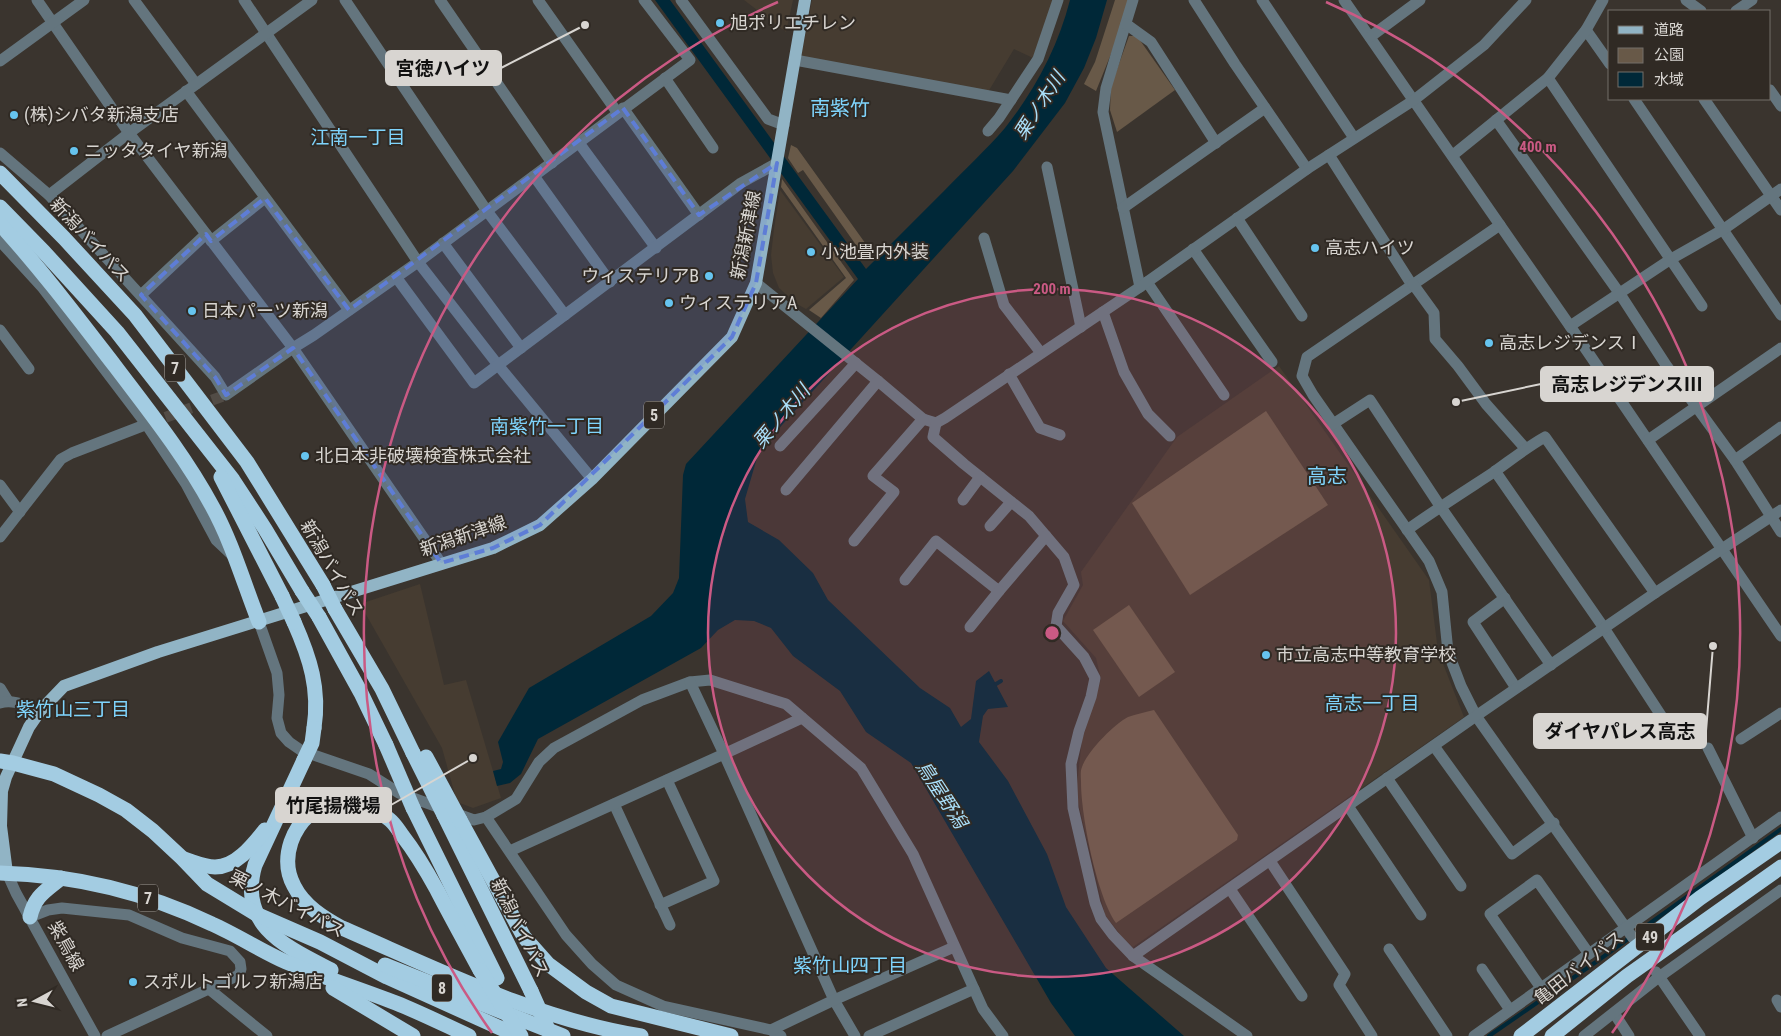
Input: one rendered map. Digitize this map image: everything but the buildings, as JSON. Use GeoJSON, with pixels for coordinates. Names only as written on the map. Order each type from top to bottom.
{"type":"FeatureCollection","features":[{"type":"Feature","properties":{"kind":"highway","name":"新潟バイパス"},"geometry":{"type":"LineString","coordinates":[[0,172],[135,314],[247,462],[323,585],[420,755],[444,815],[551,1036]]}},
{"type":"Feature","properties":{"kind":"highway","name":"新潟バイパス"},"geometry":{"type":"LineString","coordinates":[[0,208],[44,252],[117,332],[233,480],[254,513],[319,617],[361,693],[413,808],[497,978],[521,1036]]}},
{"type":"Feature","properties":{"kind":"highway"},"geometry":{"type":"LineString","coordinates":[[0,224],[56,289],[185,460],[213,507],[258,622]]}},
{"type":"Feature","properties":{"kind":"highway","name":"7"},"geometry":{"type":"LineString","coordinates":[[182,858],[214,867],[225,866],[235,861],[255,843],[280,810],[312,743],[317,710],[316,690],[305,647],[282,596],[204,445]]}},
{"type":"Feature","properties":{"kind":"highway"},"geometry":{"type":"LineString","coordinates":[[420,755],[460,820],[524,937],[548,964],[586,992],[611,1006],[731,1036]]}},
{"type":"Feature","properties":{"kind":"highway","name":"栗ノ木バイパス"},"geometry":{"type":"LineString","coordinates":[[6,762],[54,774],[126,810],[154,831],[207,884],[258,915],[320,942],[387,977],[521,1036]]}},
{"type":"Feature","properties":{"kind":"highway"},"geometry":{"type":"LineString","coordinates":[[521,1036],[480,970],[418,855],[390,820],[368,807],[357,803],[343,802],[328,804],[316,809],[303,820],[294,834],[290,848],[288,861],[290,876],[295,888],[304,901],[326,919],[342,928],[508,998],[586,1024],[641,1036]]}},
{"type":"Feature","properties":{"kind":"highway"},"geometry":{"type":"LineString","coordinates":[[280,810],[255,865],[250,881],[253,903],[258,915],[268,931],[284,945],[397,1004]]}},
{"type":"Feature","properties":{"kind":"highway","name":"亀田バイパス"},"geometry":{"type":"LineString","coordinates":[[1522,1036],[1700,898],[1781,842]]}},
{"type":"Feature","properties":{"kind":"highway","name":"亀田バイパス"},"geometry":{"type":"LineString","coordinates":[[1552,1036],[1627,976],[1781,867]]}},
{"type":"Feature","properties":{"kind":"highway","name":"7"},"geometry":{"type":"LineString","coordinates":[[4,873],[61,878],[120,889],[171,906],[213,924],[285,961],[397,1004],[469,1036]]}},
{"type":"Feature","properties":{"kind":"highway"},"geometry":{"type":"LineString","coordinates":[[30,917],[32,906],[38,896],[61,878]]}},
{"type":"Feature","properties":{"kind":"highway","name":"8"},"geometry":{"type":"LineString","coordinates":[[320,942],[382,964],[563,1036]]}},
{"type":"Feature","properties":{"kind":"highway"},"geometry":{"type":"LineString","coordinates":[[285,961],[347,995],[413,1036]]}},
{"type":"Feature","properties":{"kind":"main road","name":"新潟新津線"},"geometry":{"type":"LineString","coordinates":[[4,873],[1,826],[2,791],[6,762],[40,711],[64,686],[158,652],[493,548],[540,525],[592,479],[732,337],[756,283],[806,0]]}},
{"type":"Feature","properties":{"kind":"street"},"geometry":{"type":"LineString","coordinates":[[37,0],[129,133],[293,348],[441,563]]}},
{"type":"Feature","properties":{"kind":"street"},"geometry":{"type":"LineString","coordinates":[[0,61],[84,0]]}},
{"type":"Feature","properties":{"kind":"street"},"geometry":{"type":"LineString","coordinates":[[134,0],[266,198],[350,310]]}},
{"type":"Feature","properties":{"kind":"street"},"geometry":{"type":"LineString","coordinates":[[244,0],[418,262],[498,365],[592,479]]}},
{"type":"Feature","properties":{"kind":"street"},"geometry":{"type":"LineString","coordinates":[[49,195],[129,133],[312,0]]}},
{"type":"Feature","properties":{"kind":"street"},"geometry":{"type":"LineString","coordinates":[[345,0],[487,211],[566,315]]}},
{"type":"Feature","properties":{"kind":"street"},"geometry":{"type":"LineString","coordinates":[[440,0],[552,163]]}},
{"type":"Feature","properties":{"kind":"street"},"geometry":{"type":"LineString","coordinates":[[538,0],[699,215]]}},
{"type":"Feature","properties":{"kind":"street"},"geometry":{"type":"LineString","coordinates":[[0,153],[49,195],[215,377],[226,395],[418,262],[620,110],[690,60],[644,0]]}},
{"type":"Feature","properties":{"kind":"street"},"geometry":{"type":"LineString","coordinates":[[682,0],[768,119],[784,125]]}},
{"type":"Feature","properties":{"kind":"street"},"geometry":{"type":"LineString","coordinates":[[988,131],[999,118],[1038,59],[1058,0]]}},
{"type":"Feature","properties":{"kind":"street"},"geometry":{"type":"LineString","coordinates":[[1133,0],[1106,88],[1103,112],[1123,208],[1143,284],[1224,395]]}},
{"type":"Feature","properties":{"kind":"street"},"geometry":{"type":"LineString","coordinates":[[1194,0],[1307,169]]}},
{"type":"Feature","properties":{"kind":"street"},"geometry":{"type":"LineString","coordinates":[[1262,0],[1354,138]]}},
{"type":"Feature","properties":{"kind":"street"},"geometry":{"type":"LineString","coordinates":[[1344,0],[1453,155],[1781,636]]}},
{"type":"Feature","properties":{"kind":"street"},"geometry":{"type":"LineString","coordinates":[[1370,37],[1420,0]]}},
{"type":"Feature","properties":{"kind":"street"},"geometry":{"type":"LineString","coordinates":[[756,283],[878,380],[922,418],[936,423],[1103,312],[1307,169],[1414,100],[1484,45],[1526,0]]}},
{"type":"Feature","properties":{"kind":"street"},"geometry":{"type":"LineString","coordinates":[[1453,155],[1548,78],[1586,30],[1603,0]]}},
{"type":"Feature","properties":{"kind":"street"},"geometry":{"type":"LineString","coordinates":[[1686,0],[1700,10]]}},
{"type":"Feature","properties":{"kind":"street"},"geometry":{"type":"LineString","coordinates":[[1737,10],[1747,1]]}},
{"type":"Feature","properties":{"kind":"street"},"geometry":{"type":"LineString","coordinates":[[1126,24],[1151,42],[1216,143]]}},
{"type":"Feature","properties":{"kind":"street"},"geometry":{"type":"LineString","coordinates":[[1586,30],[1608,61]]}},
{"type":"Feature","properties":{"kind":"street"},"geometry":{"type":"LineString","coordinates":[[795,60],[1011,100]]}},
{"type":"Feature","properties":{"kind":"street"},"geometry":{"type":"LineString","coordinates":[[665,78],[713,148]]}},
{"type":"Feature","properties":{"kind":"street"},"geometry":{"type":"LineString","coordinates":[[1548,78],[1702,306]]}},
{"type":"Feature","properties":{"kind":"street"},"geometry":{"type":"LineString","coordinates":[[1771,91],[1781,106]]}},
{"type":"Feature","properties":{"kind":"street"},"geometry":{"type":"LineString","coordinates":[[1635,100],[1781,315]]}},
{"type":"Feature","properties":{"kind":"street"},"geometry":{"type":"LineString","coordinates":[[1705,100],[1776,193],[1781,210]]}},
{"type":"Feature","properties":{"kind":"street"},"geometry":{"type":"LineString","coordinates":[[1123,208],[1265,108]]}},
{"type":"Feature","properties":{"kind":"street"},"geometry":{"type":"LineString","coordinates":[[1496,120],[1620,294],[1666,365],[1735,460],[1781,532]]}},
{"type":"Feature","properties":{"kind":"street"},"geometry":{"type":"LineString","coordinates":[[578,143],[656,248]]}},
{"type":"Feature","properties":{"kind":"street"},"geometry":{"type":"LineString","coordinates":[[1329,155],[1434,313],[1435,339],[1486,404],[1525,448]]}},
{"type":"Feature","properties":{"kind":"street"},"geometry":{"type":"LineString","coordinates":[[396,277],[474,383],[741,183],[777,163]]}},
{"type":"Feature","properties":{"kind":"street"},"geometry":{"type":"LineString","coordinates":[[1047,167],[1081,327]]}},
{"type":"Feature","properties":{"kind":"street"},"geometry":{"type":"LineString","coordinates":[[534,176],[610,282]]}},
{"type":"Feature","properties":{"kind":"street"},"geometry":{"type":"LineString","coordinates":[[1570,326],[1671,259],[1724,229],[1776,193]]}},
{"type":"Feature","properties":{"kind":"street"},"geometry":{"type":"LineString","coordinates":[[141,295],[209,238],[266,198]]}},
{"type":"Feature","properties":{"kind":"street"},"geometry":{"type":"LineString","coordinates":[[1237,218],[1302,316]]}},
{"type":"Feature","properties":{"kind":"street"},"geometry":{"type":"LineString","coordinates":[[1500,224],[1307,357],[1302,376],[1313,395],[1429,561],[1442,592],[1448,652],[1476,716],[1554,823],[1630,933]]}},
{"type":"Feature","properties":{"kind":"street"},"geometry":{"type":"LineString","coordinates":[[984,238],[1004,305],[1041,353]]}},
{"type":"Feature","properties":{"kind":"street"},"geometry":{"type":"LineString","coordinates":[[0,241],[42,287],[148,424],[186,484],[216,540],[234,557]]}},
{"type":"Feature","properties":{"kind":"street"},"geometry":{"type":"LineString","coordinates":[[443,243],[521,348]]}},
{"type":"Feature","properties":{"kind":"street"},"geometry":{"type":"LineString","coordinates":[[1193,249],[1272,362]]}},
{"type":"Feature","properties":{"kind":"street"},"geometry":{"type":"LineString","coordinates":[[1103,312],[1124,372],[1148,414],[1170,436]]}},
{"type":"Feature","properties":{"kind":"street"},"geometry":{"type":"LineString","coordinates":[[0,330],[29,369]]}},
{"type":"Feature","properties":{"kind":"street"},"geometry":{"type":"LineString","coordinates":[[1648,440],[1781,348]]}},
{"type":"Feature","properties":{"kind":"street"},"geometry":{"type":"LineString","coordinates":[[780,446],[854,361]]}},
{"type":"Feature","properties":{"kind":"street"},"geometry":{"type":"LineString","coordinates":[[1009,374],[1040,428],[1060,435]]}},
{"type":"Feature","properties":{"kind":"street"},"geometry":{"type":"LineString","coordinates":[[786,490],[878,380]]}},
{"type":"Feature","properties":{"kind":"street"},"geometry":{"type":"LineString","coordinates":[[1333,424],[1370,400],[1440,506],[1551,665]]}},
{"type":"Feature","properties":{"kind":"street"},"geometry":{"type":"LineString","coordinates":[[854,541],[894,492],[874,476],[922,418]]}},
{"type":"Feature","properties":{"kind":"street"},"geometry":{"type":"LineString","coordinates":[[936,423],[933,437],[1029,516],[1064,557],[1074,584],[1058,613],[1056,626],[1084,657],[1095,678],[1071,764],[1073,808],[1095,903],[1101,919],[1133,956],[1247,1036]]}},
{"type":"Feature","properties":{"kind":"street"},"geometry":{"type":"LineString","coordinates":[[0,537],[61,459],[148,424]]}},
{"type":"Feature","properties":{"kind":"street"},"geometry":{"type":"LineString","coordinates":[[1735,460],[1781,427]]}},
{"type":"Feature","properties":{"kind":"street"},"geometry":{"type":"LineString","coordinates":[[1407,530],[1545,436],[1655,593]]}},
{"type":"Feature","properties":{"kind":"street"},"geometry":{"type":"LineString","coordinates":[[1495,471],[1604,628],[1677,740]]}},
{"type":"Feature","properties":{"kind":"street"},"geometry":{"type":"LineString","coordinates":[[963,500],[980,477]]}},
{"type":"Feature","properties":{"kind":"street"},"geometry":{"type":"LineString","coordinates":[[0,485],[20,512]]}},
{"type":"Feature","properties":{"kind":"street"},"geometry":{"type":"LineString","coordinates":[[990,526],[1011,502]]}},
{"type":"Feature","properties":{"kind":"street"},"geometry":{"type":"LineString","coordinates":[[1133,956],[1516,688],[1781,510]]}},
{"type":"Feature","properties":{"kind":"street"},"geometry":{"type":"LineString","coordinates":[[970,627],[1046,536]]}},
{"type":"Feature","properties":{"kind":"street"},"geometry":{"type":"LineString","coordinates":[[904,580],[936,541],[999,591]]}},
{"type":"Feature","properties":{"kind":"street"},"geometry":{"type":"LineString","coordinates":[[1505,598],[1473,622],[1516,688]]}},
{"type":"Feature","properties":{"kind":"street"},"geometry":{"type":"LineString","coordinates":[[258,622],[277,673],[279,695],[277,718],[281,732],[289,742],[302,752],[369,774],[398,793],[474,820],[486,817],[516,799],[539,762],[554,748],[642,700],[690,682],[710,680],[786,704],[861,768],[913,854],[954,947],[998,1035]]}},
{"type":"Feature","properties":{"kind":"street"},"geometry":{"type":"LineString","coordinates":[[690,682],[834,1000],[855,1036]]}},
{"type":"Feature","properties":{"kind":"street"},"geometry":{"type":"LineString","coordinates":[[0,688],[4,702],[20,703],[40,711]]}},
{"type":"Feature","properties":{"kind":"street"},"geometry":{"type":"LineString","coordinates":[[1741,739],[1781,713]]}},
{"type":"Feature","properties":{"kind":"street"},"geometry":{"type":"LineString","coordinates":[[510,851],[802,718]]}},
{"type":"Feature","properties":{"kind":"street"},"geometry":{"type":"LineString","coordinates":[[1434,746],[1512,854],[1554,823]]}},
{"type":"Feature","properties":{"kind":"street"},"geometry":{"type":"LineString","coordinates":[[1708,748],[1753,838]]}},
{"type":"Feature","properties":{"kind":"street"},"geometry":{"type":"LineString","coordinates":[[1387,778],[1461,886]]}},
{"type":"Feature","properties":{"kind":"street"},"geometry":{"type":"LineString","coordinates":[[660,905],[714,882],[667,780]]}},
{"type":"Feature","properties":{"kind":"street"},"geometry":{"type":"LineString","coordinates":[[614,804],[670,925]]}},
{"type":"Feature","properties":{"kind":"street"},"geometry":{"type":"LineString","coordinates":[[1348,806],[1421,915]]}},
{"type":"Feature","properties":{"kind":"street"},"geometry":{"type":"LineString","coordinates":[[486,817],[566,935],[592,964],[616,985],[663,1006],[776,1033],[834,1000],[954,947]]}},
{"type":"Feature","properties":{"kind":"street"},"geometry":{"type":"LineString","coordinates":[[1474,1036],[1589,954],[1630,933],[1781,817]]}},
{"type":"Feature","properties":{"kind":"street"},"geometry":{"type":"LineString","coordinates":[[1270,861],[1345,974],[1339,985],[1372,1036]]}},
{"type":"Feature","properties":{"kind":"street","name":"紫鳥線"},"geometry":{"type":"LineString","coordinates":[[4,873],[95,1036]]}},
{"type":"Feature","properties":{"kind":"street"},"geometry":{"type":"LineString","coordinates":[[1541,988],[1490,914],[1537,880],[1589,954]]}},
{"type":"Feature","properties":{"kind":"street"},"geometry":{"type":"LineString","coordinates":[[1230,888],[1302,996]]}},
{"type":"Feature","properties":{"kind":"street"},"geometry":{"type":"LineString","coordinates":[[1584,1036],[1614,1013],[1657,974],[1781,890]]}},
{"type":"Feature","properties":{"kind":"street"},"geometry":{"type":"LineString","coordinates":[[30,917],[48,910],[62,908],[129,914],[182,938],[230,951],[240,962],[241,969],[239,975],[107,1036]]}},
{"type":"Feature","properties":{"kind":"street"},"geometry":{"type":"LineString","coordinates":[[1389,949],[1447,1036]]}},
{"type":"Feature","properties":{"kind":"street"},"geometry":{"type":"LineString","coordinates":[[1482,969],[1510,1010]]}},
{"type":"Feature","properties":{"kind":"street"},"geometry":{"type":"LineString","coordinates":[[1657,974],[1700,1036]]}},
{"type":"Feature","properties":{"kind":"street"},"geometry":{"type":"LineString","coordinates":[[209,989],[266,1036]]}},
{"type":"Feature","properties":{"kind":"street"},"geometry":{"type":"LineString","coordinates":[[869,1036],[974,989]]}},
{"type":"Feature","properties":{"kind":"street"},"geometry":{"type":"LineString","coordinates":[[1614,1013],[1629,1036]]}},
{"type":"Feature","properties":{"kind":"highlighted area"},"geometry":{"type":"Polygon","coordinates":[[[623,108],[699,215],[777,163],[756,283],[732,337],[540,525],[493,548],[441,563],[293,348],[226,395],[215,377],[141,295],[206,234],[211,241],[265,198],[349,310],[623,108]]]}},
{"type":"Feature","properties":{"kind":"shaded area"},"geometry":{"type":"Polygon","coordinates":[[[744,0],[793,0],[786,32],[744,0]]]}},
{"type":"Feature","properties":{"kind":"shaded area"},"geometry":{"type":"Polygon","coordinates":[[[812,0],[1055,0],[1033,58],[1014,49],[988,92],[801,57],[812,0]]]}},
{"type":"Feature","properties":{"kind":"shaded area"},"geometry":{"type":"Polygon","coordinates":[[[780,190],[844,277],[806,309],[797,304],[779,288],[773,273],[771,255],[780,190]]]}},
{"type":"Feature","properties":{"kind":"shaded area","name":"市立高志中等教育学校"},"geometry":{"type":"Polygon","coordinates":[[[1279,366],[1429,580],[1438,651],[1464,717],[1133,947],[1123,938],[1105,915],[1076,793],[1082,740],[1101,679],[1096,658],[1063,621],[1083,585],[1081,572],[1177,437],[1279,366]]]}},
{"type":"Feature","properties":{"kind":"shaded area"},"geometry":{"type":"Polygon","coordinates":[[[420,584],[444,685],[466,680],[501,798],[473,808],[457,802],[442,748],[360,604],[420,584]]]}},
{"type":"Feature","properties":{"kind":"green space"},"geometry":{"type":"Polygon","coordinates":[[[1115,0],[1129,0],[1117,39],[1096,91],[1084,84],[1095,62],[1115,0]]]}},
{"type":"Feature","properties":{"kind":"green space"},"geometry":{"type":"Polygon","coordinates":[[[1129,36],[1137,36],[1175,90],[1117,132],[1110,110],[1111,86],[1129,36]]]}},
{"type":"Feature","properties":{"kind":"green space"},"geometry":{"type":"Polygon","coordinates":[[[791,145],[797,148],[868,247],[861,252],[803,170],[798,173],[788,158],[791,145]]]}},
{"type":"Feature","properties":{"kind":"green space"},"geometry":{"type":"Polygon","coordinates":[[[782,179],[854,280],[821,318],[809,310],[846,278],[781,187],[782,179]]]}},
{"type":"Feature","properties":{"kind":"green space"},"geometry":{"type":"Polygon","coordinates":[[[1266,411],[1328,505],[1190,595],[1132,503],[1266,411]]]}},
{"type":"Feature","properties":{"kind":"green space"},"geometry":{"type":"Polygon","coordinates":[[[1129,605],[1175,672],[1139,697],[1093,630],[1129,605]]]}},
{"type":"Feature","properties":{"kind":"green space"},"geometry":{"type":"Polygon","coordinates":[[[1154,710],[1238,835],[1237,840],[1116,923],[1109,911],[1091,855],[1084,815],[1081,770],[1089,754],[1122,721],[1128,717],[1154,710]]]}},
{"type":"Feature","properties":{"kind":"water"},"geometry":{"type":"Polygon","coordinates":[[[655,0],[670,0],[866,269],[983,152],[1016,114],[1036,83],[1052,51],[1070,0],[1107,0],[1096,38],[1084,68],[1065,103],[1013,171],[762,447],[745,499],[748,522],[779,540],[813,573],[828,600],[920,688],[950,708],[961,727],[971,719],[976,681],[989,671],[1008,707],[988,709],[983,716],[979,742],[1008,781],[1047,854],[1066,907],[1106,968],[1184,1036],[1075,1036],[1051,1003],[911,763],[866,732],[840,691],[793,656],[771,628],[754,621],[735,620],[718,630],[701,648],[538,739],[521,774],[510,783],[497,786],[493,771],[501,769],[503,762],[498,742],[529,688],[651,616],[673,593],[679,578],[683,475],[686,464],[858,279],[655,0]]]}},
{"type":"Feature","properties":{"kind":"waterway"},"geometry":{"type":"LineString","coordinates":[[996,684],[1001,681]]}},
{"type":"Feature","properties":{"kind":"waterway"},"geometry":{"type":"LineString","coordinates":[[1489,1036],[1596,962],[1781,829]]}},
{"type":"Feature","properties":{"kind":"tunnel"},"geometry":{"type":"LineString","coordinates":[[150,423],[226,395]]}},
{"type":"Feature","properties":{"kind":"place","name":"旭ポリエチレン"},"geometry":{"type":"Point","coordinates":[720,23]}},
{"type":"Feature","properties":{"kind":"place","name":"宮徳ハイツ"},"geometry":{"type":"Point","coordinates":[585,25]}},
{"type":"Feature","properties":{"kind":"place","name":"(株)シバタ新潟支店"},"geometry":{"type":"Point","coordinates":[14,115]}},
{"type":"Feature","properties":{"kind":"place","name":"ニッタタイヤ新潟"},"geometry":{"type":"Point","coordinates":[74,151]}},
{"type":"Feature","properties":{"kind":"place","name":"高志ハイツ"},"geometry":{"type":"Point","coordinates":[1315,248]}},
{"type":"Feature","properties":{"kind":"place","name":"小池畳内外装"},"geometry":{"type":"Point","coordinates":[811,252]}},
{"type":"Feature","properties":{"kind":"place","name":"ウィステリアB"},"geometry":{"type":"Point","coordinates":[709,276]}},
{"type":"Feature","properties":{"kind":"place","name":"ウィステリアA"},"geometry":{"type":"Point","coordinates":[669,303]}},
{"type":"Feature","properties":{"kind":"place","name":"日本パーツ新潟"},"geometry":{"type":"Point","coordinates":[192,311]}},
{"type":"Feature","properties":{"kind":"place","name":"高志レジデンスⅠ"},"geometry":{"type":"Point","coordinates":[1489,343]}},
{"type":"Feature","properties":{"kind":"place","name":"高志レジデンスⅢ"},"geometry":{"type":"Point","coordinates":[1456,402]}},
{"type":"Feature","properties":{"kind":"place","name":"北日本非破壊検査株式会社"},"geometry":{"type":"Point","coordinates":[305,456]}},
{"type":"Feature","properties":{"kind":"place","name":"ダイヤパレス高志"},"geometry":{"type":"Point","coordinates":[1713,646]}},
{"type":"Feature","properties":{"kind":"place","name":"市立高志中等教育学校"},"geometry":{"type":"Point","coordinates":[1266,655]}},
{"type":"Feature","properties":{"kind":"place","name":"竹尾揚機場"},"geometry":{"type":"Point","coordinates":[473,758]}},
{"type":"Feature","properties":{"kind":"place","name":"スポルトゴルフ新潟店"},"geometry":{"type":"Point","coordinates":[133,982]}},
{"type":"Feature","properties":{"kind":"district","name":"南紫竹"},"geometry":{"type":"Point","coordinates":[840,108]}},
{"type":"Feature","properties":{"kind":"district","name":"江南一丁目"},"geometry":{"type":"Point","coordinates":[358,137]}},
{"type":"Feature","properties":{"kind":"district","name":"南紫竹一丁目"},"geometry":{"type":"Point","coordinates":[547,426]}},
{"type":"Feature","properties":{"kind":"district","name":"高志"},"geometry":{"type":"Point","coordinates":[1327,476]}},
{"type":"Feature","properties":{"kind":"district","name":"高志一丁目"},"geometry":{"type":"Point","coordinates":[1372,703]}},
{"type":"Feature","properties":{"kind":"district","name":"紫竹山三丁目"},"geometry":{"type":"Point","coordinates":[73,709]}},
{"type":"Feature","properties":{"kind":"district","name":"紫竹山四丁目"},"geometry":{"type":"Point","coordinates":[850,965]}},
{"type":"Feature","properties":{"kind":"water label","name":"栗ノ木川"},"geometry":{"type":"Point","coordinates":[1039,105]}},
{"type":"Feature","properties":{"kind":"water label","name":"栗ノ木川"},"geometry":{"type":"Point","coordinates":[781,416]}},
{"type":"Feature","properties":{"kind":"water label","name":"鳥屋野潟"},"geometry":{"type":"Point","coordinates":[942,794]}}]}
